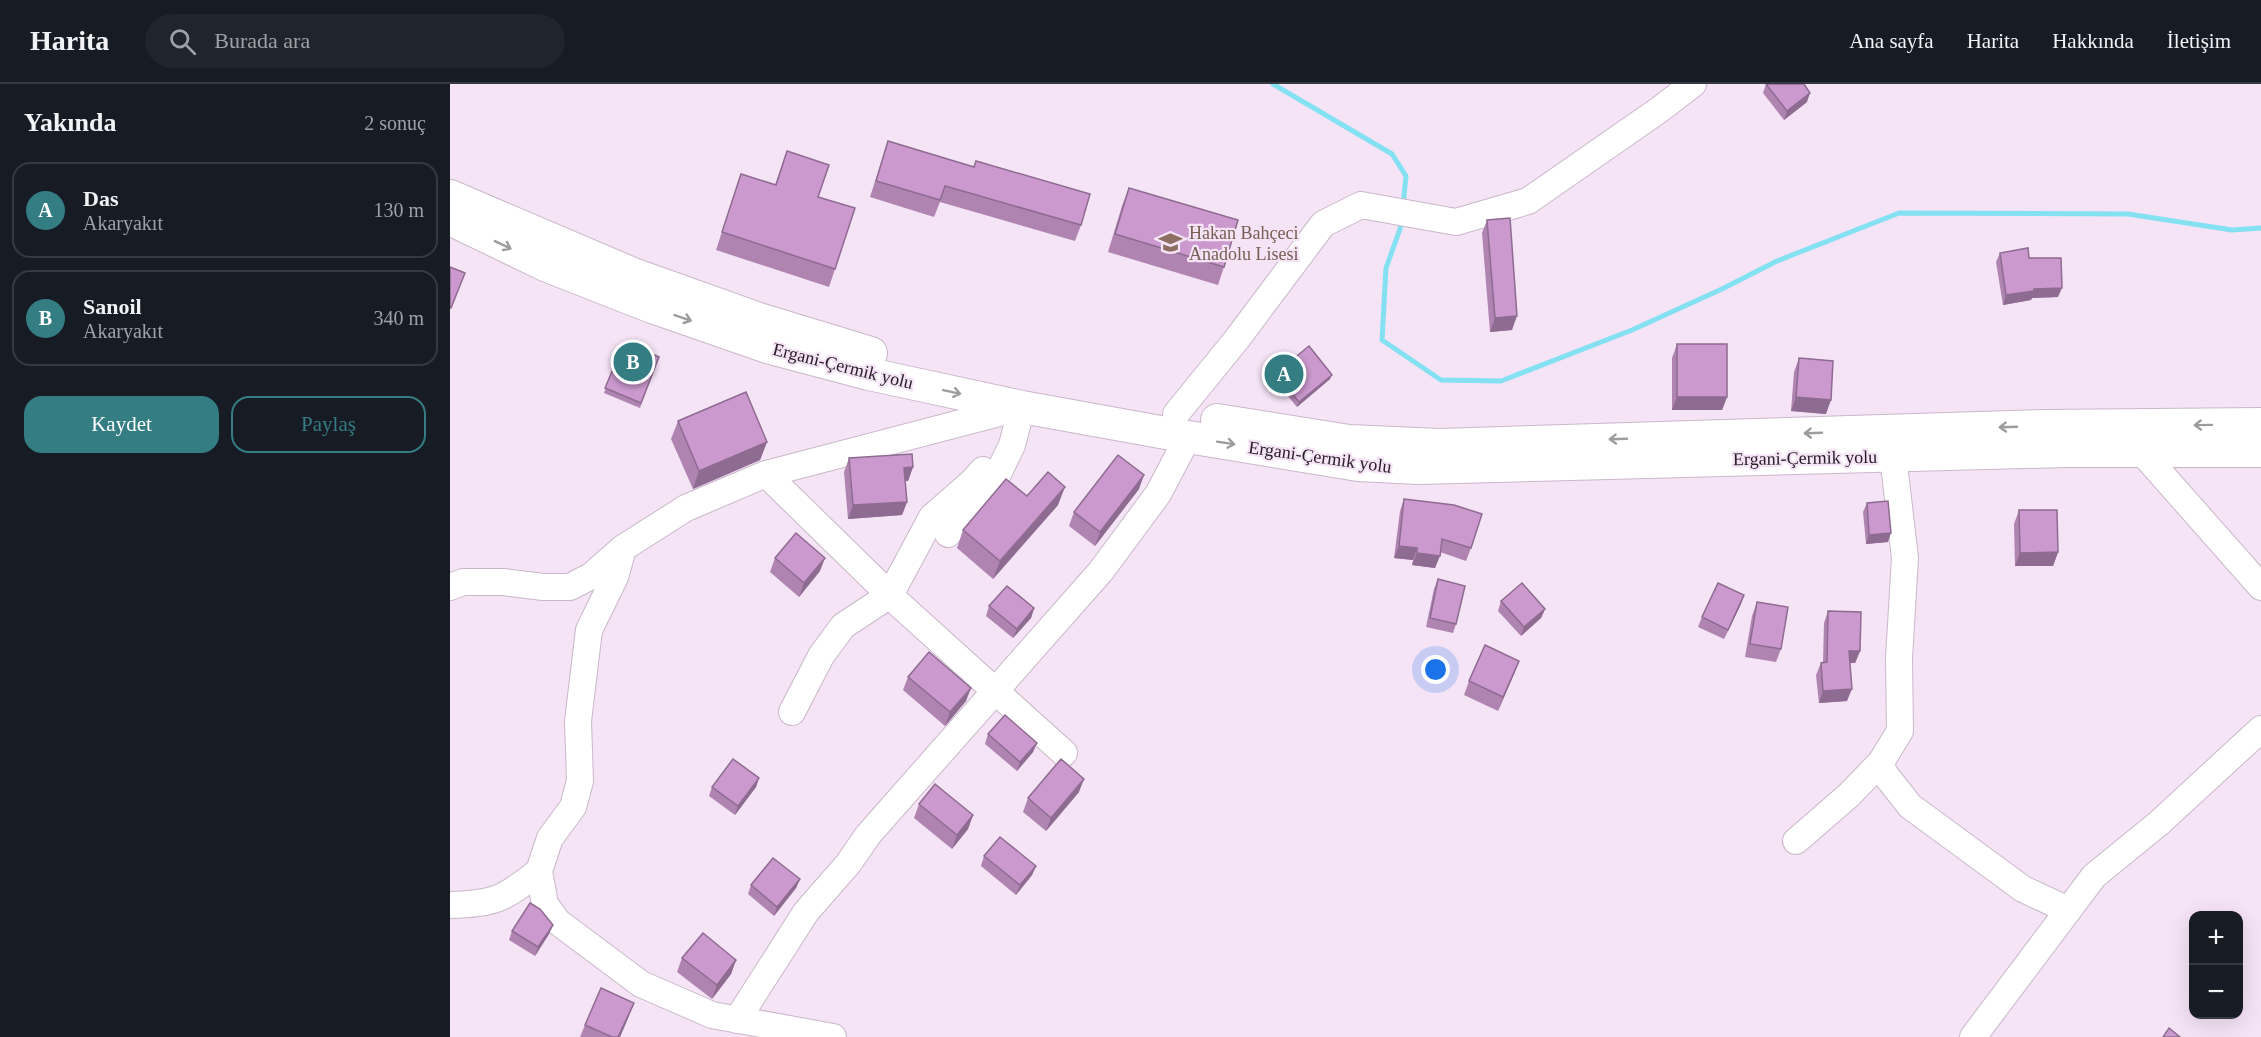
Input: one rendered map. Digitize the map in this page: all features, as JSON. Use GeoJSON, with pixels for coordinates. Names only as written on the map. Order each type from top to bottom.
{"type":"FeatureCollection","features":[{"type":"Feature","properties":{"kind":"main road","name":"Ergani-Çermik yolu"},"geometry":{"type":"LineString","coordinates":[[450,196],[633,274],[759,319],[862,351],[1358,465],[1387,468],[2141,451],[2261,451]]}},
{"type":"Feature","properties":{"kind":"main road","name":"Ergani-Çermik yolu"},"geometry":{"type":"LineString","coordinates":[[450,219],[545,265],[652,307],[767,347],[869,374],[1022,407],[1349,441],[1440,445],[2044,426],[2261,424]]}},
{"type":"Feature","properties":{"kind":"street"},"geometry":{"type":"LineString","coordinates":[[737,1020],[806,912],[848,864],[868,835],[1101,571],[1158,494],[1182,425],[1237,339],[1323,224],[1361,205],[1456,222],[1528,201],[1694,84]]}},
{"type":"Feature","properties":{"kind":"street"},"geometry":{"type":"LineString","coordinates":[[450,587],[463,582],[503,582],[543,588],[570,587],[591,576],[623,549],[686,508],[766,474],[1022,407],[1012,445],[996,478],[948,534]]}},
{"type":"Feature","properties":{"kind":"street"},"geometry":{"type":"LineString","coordinates":[[792,712],[821,657],[843,626],[890,595],[932,517],[972,482],[1001,448],[1012,445]]}},
{"type":"Feature","properties":{"kind":"street"},"geometry":{"type":"LineString","coordinates":[[2141,451],[2261,587]]}},
{"type":"Feature","properties":{"kind":"street"},"geometry":{"type":"LineString","coordinates":[[1796,841],[1849,795],[1881,762],[1900,731],[1899,658],[1905,558],[1893,456]]}},
{"type":"Feature","properties":{"kind":"street"},"geometry":{"type":"LineString","coordinates":[[766,474],[890,595],[1064,753]]}},
{"type":"Feature","properties":{"kind":"street"},"geometry":{"type":"LineString","coordinates":[[623,549],[615,577],[589,630],[578,721],[580,781],[573,807],[550,838],[539,871],[545,904],[558,922],[641,984],[712,1015],[833,1037]]}},
{"type":"Feature","properties":{"kind":"street"},"geometry":{"type":"LineString","coordinates":[[1973,1037],[2094,876],[2259,736]]}},
{"type":"Feature","properties":{"kind":"street"},"geometry":{"type":"LineString","coordinates":[[1881,762],[1884,773],[1910,806],[2024,889],[2068,910]]}},
{"type":"Feature","properties":{"kind":"street"},"geometry":{"type":"LineString","coordinates":[[450,905],[483,904],[510,894],[539,871]]}},
{"type":"Feature","properties":{"kind":"building"},"geometry":{"type":"Polygon","coordinates":[[[1766,84],[1804,84],[1810,93],[1787,111],[1766,84]]]}},
{"type":"Feature","properties":{"kind":"building"},"geometry":{"type":"Polygon","coordinates":[[[888,141],[974,167],[976,161],[1090,194],[1081,225],[945,186],[940,200],[876,181],[888,141]]]}},
{"type":"Feature","properties":{"kind":"building"},"geometry":{"type":"Polygon","coordinates":[[[787,151],[829,165],[818,197],[855,208],[835,269],[722,232],[741,174],[776,185],[787,151]]]}},
{"type":"Feature","properties":{"kind":"building"},"geometry":{"type":"Polygon","coordinates":[[[1129,188],[1238,220],[1224,267],[1115,234],[1129,188]]]}},
{"type":"Feature","properties":{"kind":"building"},"geometry":{"type":"Polygon","coordinates":[[[1510,218],[1517,316],[1495,318],[1487,220],[1510,218]]]}},
{"type":"Feature","properties":{"kind":"building"},"geometry":{"type":"Polygon","coordinates":[[[2028,248],[2029,258],[2061,258],[2062,288],[2034,289],[2034,291],[2006,295],[2000,253],[2028,248]]]}},
{"type":"Feature","properties":{"kind":"building"},"geometry":{"type":"Polygon","coordinates":[[[450,267],[465,273],[451,308],[450,308],[450,267]]]}},
{"type":"Feature","properties":{"kind":"building"},"geometry":{"type":"Polygon","coordinates":[[[624,343],[659,357],[641,403],[605,388],[624,343]]]}},
{"type":"Feature","properties":{"kind":"building"},"geometry":{"type":"Polygon","coordinates":[[[1677,344],[1727,344],[1727,397],[1677,397],[1677,344]]]}},
{"type":"Feature","properties":{"kind":"building"},"geometry":{"type":"Polygon","coordinates":[[[1309,346],[1332,375],[1299,402],[1275,374],[1309,346]]]}},
{"type":"Feature","properties":{"kind":"building"},"geometry":{"type":"Polygon","coordinates":[[[1799,358],[1833,361],[1831,400],[1796,397],[1799,358]]]}},
{"type":"Feature","properties":{"kind":"building"},"geometry":{"type":"Polygon","coordinates":[[[746,392],[767,442],[699,471],[678,421],[746,392]]]}},
{"type":"Feature","properties":{"kind":"building"},"geometry":{"type":"Polygon","coordinates":[[[912,454],[913,467],[904,468],[907,502],[853,505],[849,458],[912,454]]]}},
{"type":"Feature","properties":{"kind":"building"},"geometry":{"type":"Polygon","coordinates":[[[1118,455],[1144,475],[1100,532],[1074,512],[1118,455]]]}},
{"type":"Feature","properties":{"kind":"building"},"geometry":{"type":"Polygon","coordinates":[[[1048,472],[1065,487],[1000,561],[963,530],[1006,479],[1027,496],[1048,472]]]}},
{"type":"Feature","properties":{"kind":"building"},"geometry":{"type":"Polygon","coordinates":[[[1404,499],[1454,505],[1482,514],[1471,548],[1442,539],[1440,556],[1417,553],[1417,548],[1399,546],[1404,499]]]}},
{"type":"Feature","properties":{"kind":"building"},"geometry":{"type":"Polygon","coordinates":[[[1888,501],[1891,533],[1869,535],[1867,503],[1888,501]]]}},
{"type":"Feature","properties":{"kind":"building"},"geometry":{"type":"Polygon","coordinates":[[[2019,510],[2057,510],[2058,552],[2020,553],[2019,510]]]}},
{"type":"Feature","properties":{"kind":"building"},"geometry":{"type":"Polygon","coordinates":[[[796,533],[825,558],[804,583],[775,558],[796,533]]]}},
{"type":"Feature","properties":{"kind":"building"},"geometry":{"type":"Polygon","coordinates":[[[1438,579],[1465,586],[1456,624],[1430,618],[1438,579]]]}},
{"type":"Feature","properties":{"kind":"building"},"geometry":{"type":"Polygon","coordinates":[[[1522,583],[1545,609],[1524,627],[1501,601],[1522,583]]]}},
{"type":"Feature","properties":{"kind":"building"},"geometry":{"type":"Polygon","coordinates":[[[1718,583],[1744,595],[1728,630],[1702,617],[1718,583]]]}},
{"type":"Feature","properties":{"kind":"building"},"geometry":{"type":"Polygon","coordinates":[[[1007,586],[1034,608],[1017,629],[989,606],[1007,586]]]}},
{"type":"Feature","properties":{"kind":"building"},"geometry":{"type":"Polygon","coordinates":[[[1757,602],[1788,607],[1781,649],[1750,644],[1757,602]]]}},
{"type":"Feature","properties":{"kind":"building"},"geometry":{"type":"Polygon","coordinates":[[[1828,611],[1861,612],[1860,651],[1849,651],[1852,689],[1823,691],[1821,663],[1827,662],[1828,611]]]}},
{"type":"Feature","properties":{"kind":"building"},"geometry":{"type":"Polygon","coordinates":[[[1485,645],[1519,661],[1503,697],[1469,681],[1485,645]]]}},
{"type":"Feature","properties":{"kind":"building"},"geometry":{"type":"Polygon","coordinates":[[[929,652],[971,688],[950,712],[908,677],[929,652]]]}},
{"type":"Feature","properties":{"kind":"building"},"geometry":{"type":"Polygon","coordinates":[[[1005,715],[1037,743],[1020,762],[988,734],[1005,715]]]}},
{"type":"Feature","properties":{"kind":"building"},"geometry":{"type":"Polygon","coordinates":[[[733,759],[759,778],[738,806],[712,787],[733,759]]]}},
{"type":"Feature","properties":{"kind":"building"},"geometry":{"type":"Polygon","coordinates":[[[1061,759],[1084,779],[1051,818],[1028,798],[1061,759]]]}},
{"type":"Feature","properties":{"kind":"building"},"geometry":{"type":"Polygon","coordinates":[[[935,784],[973,815],[957,835],[919,804],[935,784]]]}},
{"type":"Feature","properties":{"kind":"building"},"geometry":{"type":"Polygon","coordinates":[[[1000,837],[1036,866],[1020,885],[984,856],[1000,837]]]}},
{"type":"Feature","properties":{"kind":"building"},"geometry":{"type":"Polygon","coordinates":[[[773,858],[800,879],[777,907],[751,885],[773,858]]]}},
{"type":"Feature","properties":{"kind":"building"},"geometry":{"type":"Polygon","coordinates":[[[530,903],[540,909],[553,925],[538,947],[512,931],[530,903]]]}},
{"type":"Feature","properties":{"kind":"building"},"geometry":{"type":"Polygon","coordinates":[[[703,933],[736,960],[717,985],[682,958],[703,933]]]}},
{"type":"Feature","properties":{"kind":"building"},"geometry":{"type":"Polygon","coordinates":[[[601,988],[634,1003],[618,1037],[612,1037],[585,1025],[601,988]]]}},
{"type":"Feature","properties":{"kind":"building"},"geometry":{"type":"Polygon","coordinates":[[[2169,1028],[2180,1037],[2163,1037],[2169,1028]]]}},
{"type":"Feature","properties":{"kind":"waterway"},"geometry":{"type":"LineString","coordinates":[[1273,84],[1392,154],[1406,176],[1403,206]]}},
{"type":"Feature","properties":{"kind":"waterway"},"geometry":{"type":"LineString","coordinates":[[1402,218],[1386,268],[1382,340],[1441,380],[1501,381],[1632,330],[1777,261],[1899,213],[2128,214],[2232,230],[2261,228]]}},
{"type":"Feature","properties":{"kind":"place","name":"Hakan Bahçeci Anadolu Lisesi"},"geometry":{"type":"Point","coordinates":[1171,243]}},
{"type":"Feature","properties":{"kind":"place","name":"Sanoil"},"geometry":{"type":"Point","coordinates":[633,362]}},
{"type":"Feature","properties":{"kind":"place","name":"Das"},"geometry":{"type":"Point","coordinates":[1284,374]}}]}
